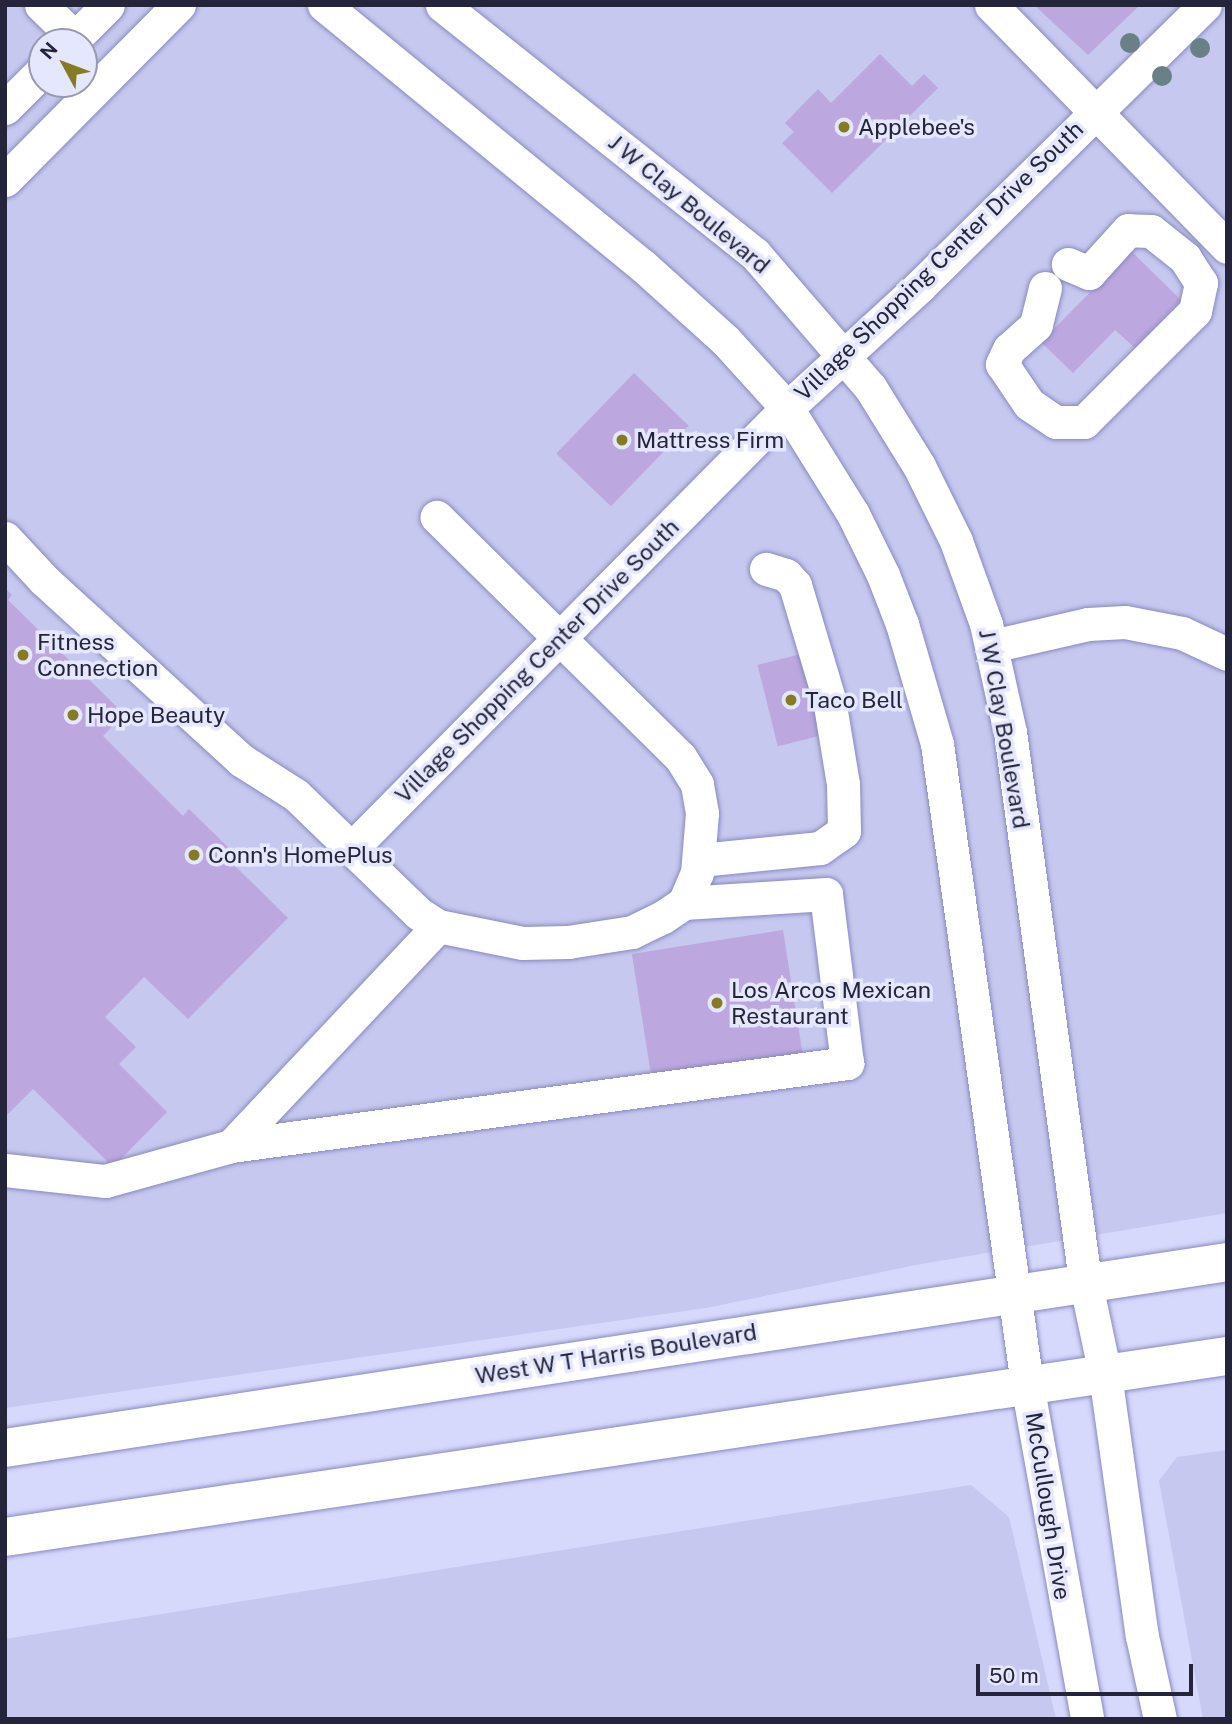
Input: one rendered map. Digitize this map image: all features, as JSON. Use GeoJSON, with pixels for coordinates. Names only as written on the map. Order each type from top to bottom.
{"type":"FeatureCollection","features":[{"type":"Feature","properties":{"kind":"main road","name":"West W T Harris Boulevard"},"geometry":{"type":"LineString","coordinates":[[5,1448],[1085,1280],[1227,1262]]}},
{"type":"Feature","properties":{"kind":"main road"},"geometry":{"type":"LineString","coordinates":[[5,1537],[1227,1356]]}},
{"type":"Feature","properties":{"kind":"street"},"geometry":{"type":"LineString","coordinates":[[41,5],[62,28]]}},
{"type":"Feature","properties":{"kind":"street"},"geometry":{"type":"LineString","coordinates":[[85,28],[108,5]]}},
{"type":"Feature","properties":{"kind":"street"},"geometry":{"type":"LineString","coordinates":[[5,180],[179,5]]}},
{"type":"Feature","properties":{"kind":"street"},"geometry":{"type":"LineString","coordinates":[[324,5],[688,304],[787,408],[853,514],[883,575],[906,636],[937,744],[1014,1292]]}},
{"type":"Feature","properties":{"kind":"street","name":"J W Clay Boulevard"},"geometry":{"type":"LineString","coordinates":[[442,5],[755,254],[845,355],[894,421],[939,502],[992,646],[1010,732],[1085,1280],[1105,1374]]}},
{"type":"Feature","properties":{"kind":"street"},"geometry":{"type":"LineString","coordinates":[[991,5],[1227,247]]}},
{"type":"Feature","properties":{"kind":"street","name":"Village Shopping Center Drive South"},"geometry":{"type":"LineString","coordinates":[[351,849],[787,408],[845,355],[1205,5]]}},
{"type":"Feature","properties":{"kind":"street"},"geometry":{"type":"LineString","coordinates":[[5,108],[28,85]]}},
{"type":"Feature","properties":{"kind":"street"},"geometry":{"type":"LineString","coordinates":[[1045,288],[1036,325],[1009,349],[1002,364],[1029,404],[1056,422],[1084,422],[1195,311],[1201,283],[1185,258],[1151,231],[1128,230],[1088,273],[1069,264]]}},
{"type":"Feature","properties":{"kind":"street"},"geometry":{"type":"LineString","coordinates":[[437,517],[680,757],[690,773],[702,813],[700,860],[684,902]]}},
{"type":"Feature","properties":{"kind":"street"},"geometry":{"type":"LineString","coordinates":[[5,538],[44,580],[241,760],[296,795],[351,849],[438,926],[522,943],[568,942],[632,932],[684,902],[826,894],[847,1063],[231,1146],[105,1181],[5,1170]]}},
{"type":"Feature","properties":{"kind":"street"},"geometry":{"type":"LineString","coordinates":[[700,860],[820,848],[844,831],[833,723],[818,661],[795,585],[786,575],[766,569]]}},
{"type":"Feature","properties":{"kind":"street"},"geometry":{"type":"LineString","coordinates":[[992,646],[1088,624],[1125,622],[1182,633],[1227,654]]}},
{"type":"Feature","properties":{"kind":"street"},"geometry":{"type":"LineString","coordinates":[[231,1146],[438,926]]}},
{"type":"Feature","properties":{"kind":"street","name":"McCullough Drive"},"geometry":{"type":"LineString","coordinates":[[1014,1292],[1027,1384],[1087,1719]]}},
{"type":"Feature","properties":{"kind":"street"},"geometry":{"type":"LineString","coordinates":[[1105,1374],[1142,1636],[1160,1719]]}},
{"type":"Feature","properties":{"kind":"shaded area"},"geometry":{"type":"Polygon","coordinates":[[[5,5],[1227,5],[1227,1213],[921,1264],[706,1308],[5,1408],[5,5]]]}},
{"type":"Feature","properties":{"kind":"shaded area"},"geometry":{"type":"Polygon","coordinates":[[[1227,1450],[1227,1719],[1203,1719],[1159,1481],[1177,1457],[1227,1450]]]}},
{"type":"Feature","properties":{"kind":"shaded area"},"geometry":{"type":"Polygon","coordinates":[[[971,1485],[1009,1517],[1056,1719],[5,1719],[5,1639],[971,1485]]]}},
{"type":"Feature","properties":{"kind":"building"},"geometry":{"type":"Polygon","coordinates":[[[1034,5],[1140,5],[1088,55],[1034,5]]]}},
{"type":"Feature","properties":{"kind":"building","name":"Applebee's"},"geometry":{"type":"Polygon","coordinates":[[[880,54],[912,86],[924,74],[938,88],[832,193],[782,143],[794,132],[785,123],[818,89],[831,103],[880,54]]]}},
{"type":"Feature","properties":{"kind":"building"},"geometry":{"type":"Polygon","coordinates":[[[1131,251],[1181,300],[1135,348],[1115,330],[1073,373],[1041,342],[1131,251]]]}},
{"type":"Feature","properties":{"kind":"building","name":"Mattress Firm"},"geometry":{"type":"Polygon","coordinates":[[[634,373],[689,426],[611,506],[556,454],[634,373]]]}},
{"type":"Feature","properties":{"kind":"building"},"geometry":{"type":"Polygon","coordinates":[[[5,588],[12,595],[8,600],[124,714],[103,736],[183,816],[189,809],[236,855],[230,861],[288,918],[188,1019],[144,977],[105,1017],[136,1047],[119,1064],[167,1112],[113,1167],[33,1089],[5,1117],[5,588]]]}},
{"type":"Feature","properties":{"kind":"building","name":"Taco Bell"},"geometry":{"type":"Polygon","coordinates":[[[805,653],[825,735],[778,746],[757,665],[805,653]]]}},
{"type":"Feature","properties":{"kind":"building","name":"Los Arcos Mexican Restaurant"},"geometry":{"type":"Polygon","coordinates":[[[783,930],[802,1052],[651,1076],[632,954],[783,930]]]}},
{"type":"Feature","properties":{"kind":"place","name":"Applebee's"},"geometry":{"type":"Point","coordinates":[844,127]}},
{"type":"Feature","properties":{"kind":"place","name":"Mattress Firm"},"geometry":{"type":"Point","coordinates":[622,440]}},
{"type":"Feature","properties":{"kind":"place","name":"Fitness Connection"},"geometry":{"type":"Point","coordinates":[23,655]}},
{"type":"Feature","properties":{"kind":"place","name":"Taco Bell"},"geometry":{"type":"Point","coordinates":[791,700]}},
{"type":"Feature","properties":{"kind":"place","name":"Hope Beauty"},"geometry":{"type":"Point","coordinates":[73,715]}},
{"type":"Feature","properties":{"kind":"place","name":"Conn's HomePlus"},"geometry":{"type":"Point","coordinates":[194,855]}},
{"type":"Feature","properties":{"kind":"place","name":"Los Arcos Mexican Restaurant"},"geometry":{"type":"Point","coordinates":[717,1003]}}]}
